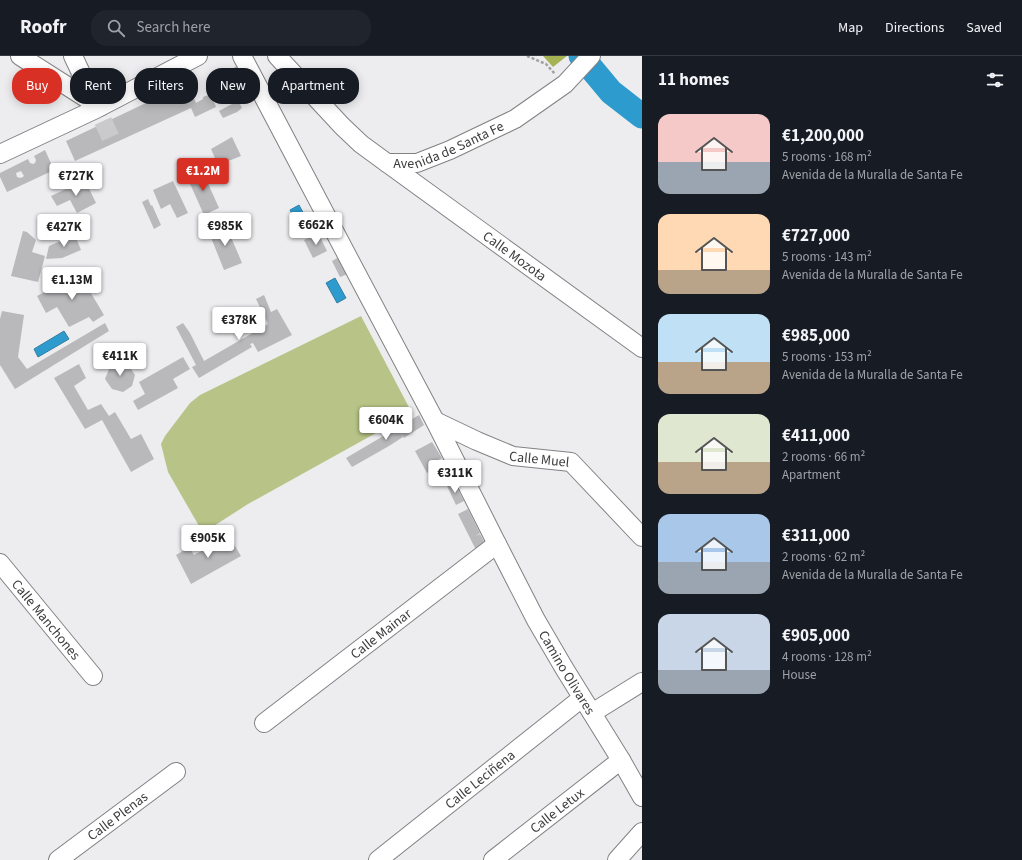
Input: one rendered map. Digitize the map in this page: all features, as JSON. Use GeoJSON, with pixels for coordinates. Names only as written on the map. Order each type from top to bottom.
{"type":"FeatureCollection","features":[{"type":"Feature","properties":{"kind":"street"},"geometry":{"type":"LineString","coordinates":[[20,56],[70,87]]}},
{"type":"Feature","properties":{"kind":"street"},"geometry":{"type":"LineString","coordinates":[[74,56],[79,68]]}},
{"type":"Feature","properties":{"kind":"street"},"geometry":{"type":"LineString","coordinates":[[0,154],[100,112],[198,56]]}},
{"type":"Feature","properties":{"kind":"street","name":"Camino Olivares"},"geometry":{"type":"LineString","coordinates":[[242,56],[358,278],[435,421],[536,620],[642,797]]}},
{"type":"Feature","properties":{"kind":"street","name":"Avenida de Santa Fe"},"geometry":{"type":"LineString","coordinates":[[277,56],[342,126],[361,144],[387,164],[417,163],[450,150],[514,119],[570,79],[591,56]]}},
{"type":"Feature","properties":{"kind":"street"},"geometry":{"type":"LineString","coordinates":[[91,104],[100,112]]}},
{"type":"Feature","properties":{"kind":"street","name":"Calle Mozota"},"geometry":{"type":"LineString","coordinates":[[387,164],[642,348]]}},
{"type":"Feature","properties":{"kind":"street","name":"Calle Muel"},"geometry":{"type":"LineString","coordinates":[[435,421],[512,456],[571,462],[642,537]]}},
{"type":"Feature","properties":{"kind":"street","name":"Calle Mainar"},"geometry":{"type":"LineString","coordinates":[[264,723],[497,544]]}},
{"type":"Feature","properties":{"kind":"street","name":"Calle Manchones"},"geometry":{"type":"LineString","coordinates":[[0,563],[92,676]]}},
{"type":"Feature","properties":{"kind":"street"},"geometry":{"type":"LineString","coordinates":[[592,713],[642,682]]}},
{"type":"Feature","properties":{"kind":"street","name":"Calle Leciñena"},"geometry":{"type":"LineString","coordinates":[[378,860],[582,698]]}},
{"type":"Feature","properties":{"kind":"street","name":"Calle Letux"},"geometry":{"type":"LineString","coordinates":[[493,860],[621,760]]}},
{"type":"Feature","properties":{"kind":"street","name":"Calle Plenas"},"geometry":{"type":"LineString","coordinates":[[58,860],[176,772]]}},
{"type":"Feature","properties":{"kind":"street"},"geometry":{"type":"LineString","coordinates":[[617,860],[642,832]]}},
{"type":"Feature","properties":{"kind":"path"},"geometry":{"type":"LineString","coordinates":[[527,56],[546,64],[570,79]]}},
{"type":"Feature","properties":{"kind":"green space"},"geometry":{"type":"Polygon","coordinates":[[[543,56],[567,56],[553,67],[543,56]]]}},
{"type":"Feature","properties":{"kind":"green space"},"geometry":{"type":"Polygon","coordinates":[[[361,316],[412,413],[248,504],[203,533],[168,472],[161,444],[165,436],[190,403],[200,395],[361,316]]]}},
{"type":"Feature","properties":{"kind":"water"},"geometry":{"type":"Polygon","coordinates":[[[299,205],[308,222],[299,227],[290,210],[299,205]]]}},
{"type":"Feature","properties":{"kind":"water"},"geometry":{"type":"Polygon","coordinates":[[[335,278],[346,298],[337,303],[326,283],[335,278]]]}},
{"type":"Feature","properties":{"kind":"water"},"geometry":{"type":"Polygon","coordinates":[[[64,331],[69,339],[38,357],[34,349],[64,331]]]}},
{"type":"Feature","properties":{"kind":"building"},"geometry":{"type":"Polygon","coordinates":[[[240,65],[242,68],[233,68],[240,65]]]}},
{"type":"Feature","properties":{"kind":"building"},"geometry":{"type":"Polygon","coordinates":[[[206,96],[206,104],[215,104],[216,107],[195,117],[191,108],[75,161],[66,141],[144,104],[198,104],[198,102],[206,96]]]}},
{"type":"Feature","properties":{"kind":"building"},"geometry":{"type":"Polygon","coordinates":[[[232,104],[240,104],[242,108],[237,112],[223,118],[219,111],[232,104]]]}},
{"type":"Feature","properties":{"kind":"building"},"geometry":{"type":"Polygon","coordinates":[[[232,137],[241,156],[218,165],[211,149],[232,137]]]}},
{"type":"Feature","properties":{"kind":"building"},"geometry":{"type":"Polygon","coordinates":[[[45,150],[54,170],[7,192],[0,177],[0,173],[28,159],[30,163],[35,163],[36,160],[34,156],[45,150]],[[21,171],[16,173],[17,177],[21,178],[24,176],[21,171]]]}},
{"type":"Feature","properties":{"kind":"building"},"geometry":{"type":"Polygon","coordinates":[[[202,170],[219,208],[204,215],[187,177],[202,170]]]}},
{"type":"Feature","properties":{"kind":"building"},"geometry":{"type":"Polygon","coordinates":[[[85,180],[96,203],[77,213],[70,200],[57,206],[51,196],[85,180]]]}},
{"type":"Feature","properties":{"kind":"building"},"geometry":{"type":"Polygon","coordinates":[[[173,181],[188,213],[177,218],[170,204],[161,209],[153,190],[173,181]]]}},
{"type":"Feature","properties":{"kind":"building"},"geometry":{"type":"Polygon","coordinates":[[[148,199],[161,225],[154,229],[142,202],[148,199]]]}},
{"type":"Feature","properties":{"kind":"building"},"geometry":{"type":"Polygon","coordinates":[[[225,223],[242,263],[224,270],[208,230],[225,223]]]}},
{"type":"Feature","properties":{"kind":"building"},"geometry":{"type":"Polygon","coordinates":[[[23,231],[27,232],[36,240],[32,252],[45,256],[38,282],[11,276],[23,231]]]}},
{"type":"Feature","properties":{"kind":"building"},"geometry":{"type":"Polygon","coordinates":[[[318,233],[327,251],[313,258],[304,240],[318,233]]]}},
{"type":"Feature","properties":{"kind":"building"},"geometry":{"type":"Polygon","coordinates":[[[75,235],[81,250],[62,258],[46,259],[49,246],[75,235]]]}},
{"type":"Feature","properties":{"kind":"building"},"geometry":{"type":"Polygon","coordinates":[[[339,257],[348,274],[340,277],[332,261],[339,257]]]}},
{"type":"Feature","properties":{"kind":"building"},"geometry":{"type":"Polygon","coordinates":[[[79,273],[104,315],[93,322],[89,317],[69,327],[57,307],[46,313],[37,296],[79,273]]]}},
{"type":"Feature","properties":{"kind":"building"},"geometry":{"type":"Polygon","coordinates":[[[264,295],[271,312],[277,309],[292,335],[258,352],[253,343],[250,344],[252,347],[199,378],[192,367],[196,365],[176,327],[183,323],[190,333],[204,361],[268,324],[256,299],[264,295]]]}},
{"type":"Feature","properties":{"kind":"building"},"geometry":{"type":"Polygon","coordinates":[[[2,311],[24,315],[18,357],[27,369],[105,323],[109,331],[15,389],[0,365],[0,319],[2,311]]]}},
{"type":"Feature","properties":{"kind":"building"},"geometry":{"type":"Polygon","coordinates":[[[183,357],[190,369],[173,379],[178,388],[138,410],[133,401],[145,394],[139,382],[183,357]]]}},
{"type":"Feature","properties":{"kind":"building"},"geometry":{"type":"Polygon","coordinates":[[[119,362],[129,366],[135,375],[132,386],[123,392],[112,389],[105,379],[109,369],[119,362]]]}},
{"type":"Feature","properties":{"kind":"building"},"geometry":{"type":"Polygon","coordinates":[[[79,364],[86,378],[74,386],[88,410],[101,404],[109,416],[115,412],[131,439],[141,434],[154,459],[131,472],[102,420],[85,429],[54,378],[79,364]]]}},
{"type":"Feature","properties":{"kind":"building"},"geometry":{"type":"Polygon","coordinates":[[[419,415],[424,425],[404,438],[401,433],[403,437],[352,467],[346,458],[419,415]]]}},
{"type":"Feature","properties":{"kind":"building"},"geometry":{"type":"Polygon","coordinates":[[[432,442],[442,458],[433,463],[436,468],[427,473],[415,451],[432,442]]]}},
{"type":"Feature","properties":{"kind":"building"},"geometry":{"type":"Polygon","coordinates":[[[454,482],[464,501],[456,505],[447,486],[454,482]]]}},
{"type":"Feature","properties":{"kind":"building"},"geometry":{"type":"Polygon","coordinates":[[[468,509],[480,533],[476,536],[480,534],[485,543],[476,550],[458,514],[468,509]]]}},
{"type":"Feature","properties":{"kind":"building"},"geometry":{"type":"Polygon","coordinates":[[[229,536],[241,556],[191,584],[176,555],[189,547],[194,555],[229,536]]]}},
{"type":"Feature","properties":{"kind":"waterway"},"geometry":{"type":"LineString","coordinates":[[581,56],[611,92],[642,116]]}},
{"type":"Feature","properties":{"kind":"tunnel"},"geometry":{"type":"LineString","coordinates":[[103,121],[114,145]]}}]}
